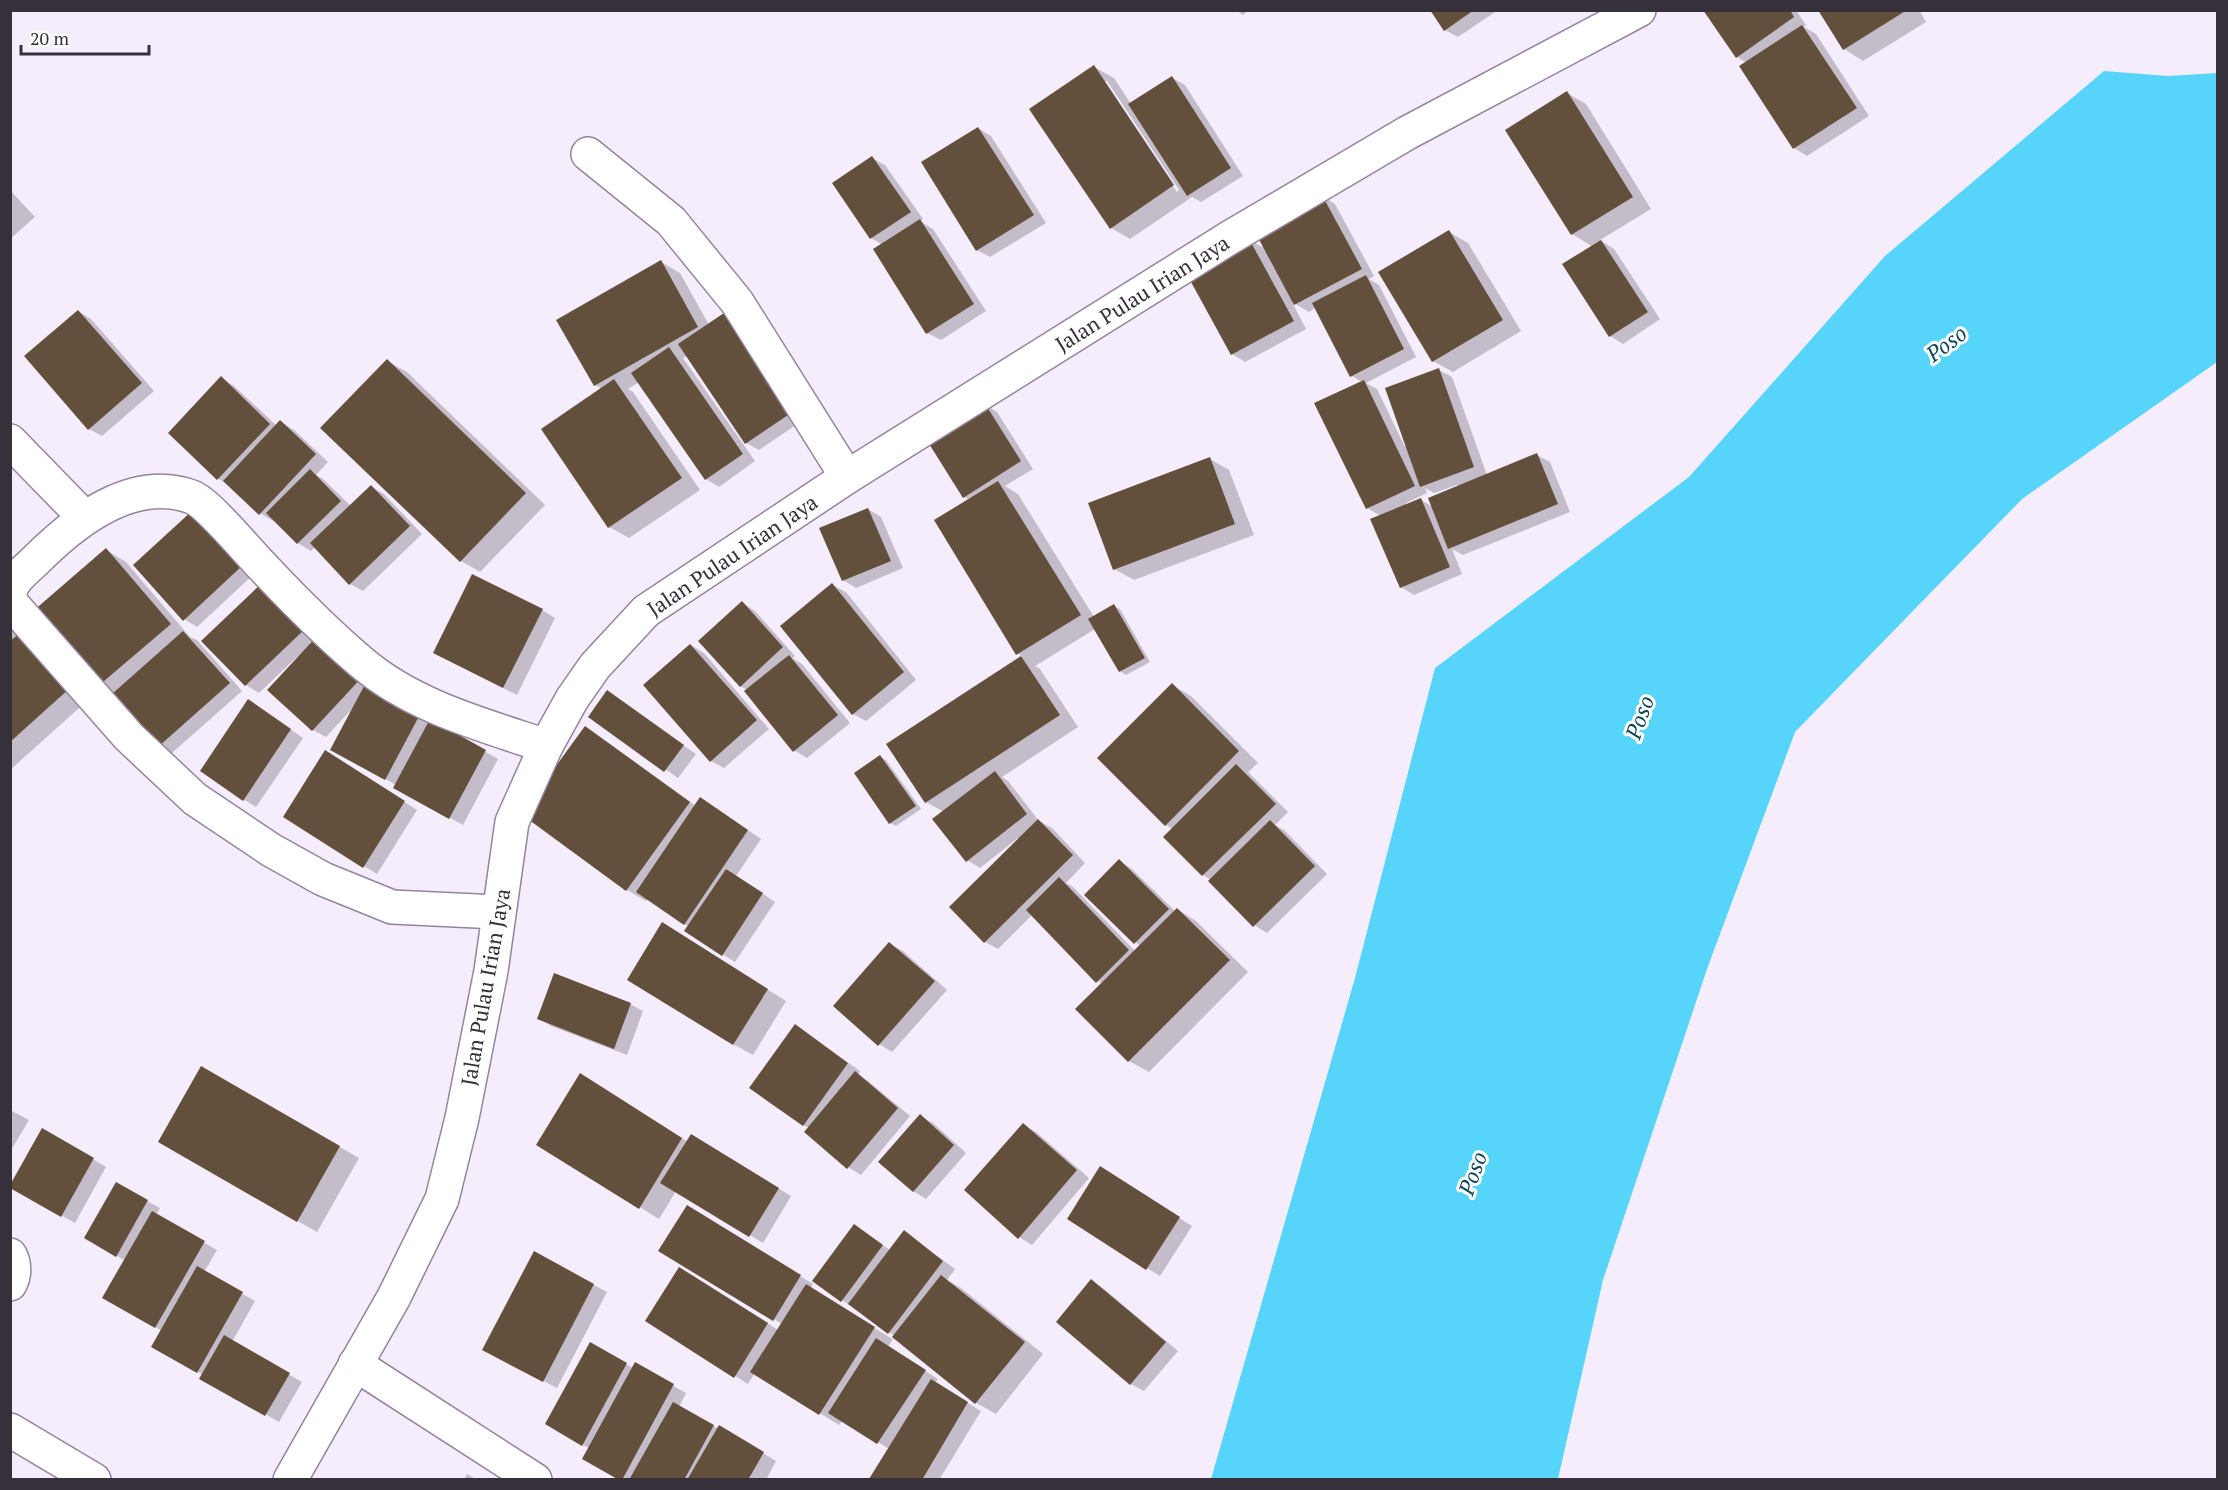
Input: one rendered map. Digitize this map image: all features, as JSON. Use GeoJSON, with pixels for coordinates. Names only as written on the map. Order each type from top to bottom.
{"type":"FeatureCollection","features":[{"type":"Feature","properties":{"kind":"street","name":"Jalan Pulau Irian Jaya"},"geometry":{"type":"LineString","coordinates":[[290,1479],[394,1298],[442,1198],[462,1118],[491,971],[512,822],[546,746],[572,699],[595,666],[646,611],[847,477],[1229,238],[1387,145],[1639,10]]}},
{"type":"Feature","properties":{"kind":"street"},"geometry":{"type":"LineString","coordinates":[[588,154],[671,220],[737,302],[847,477]]}},
{"type":"Feature","properties":{"kind":"street"},"geometry":{"type":"LineString","coordinates":[[10,441],[85,518]]}},
{"type":"Feature","properties":{"kind":"street"},"geometry":{"type":"LineString","coordinates":[[10,590],[13,583],[44,551],[85,518],[125,497],[176,493],[194,498],[208,509],[266,571],[339,642],[362,663],[396,688],[468,720],[546,746]]}},
{"type":"Feature","properties":{"kind":"street"},"geometry":{"type":"LineString","coordinates":[[10,596],[12,604],[129,738],[195,799],[271,850],[323,879],[392,907],[498,912]]}},
{"type":"Feature","properties":{"kind":"street"},"geometry":{"type":"LineString","coordinates":[[10,1256],[13,1259],[14,1277],[10,1284]]}},
{"type":"Feature","properties":{"kind":"street"},"geometry":{"type":"LineString","coordinates":[[355,1364],[535,1479]]}},
{"type":"Feature","properties":{"kind":"street"},"geometry":{"type":"LineString","coordinates":[[10,1430],[94,1479]]}},
{"type":"Feature","properties":{"kind":"water","name":"Poso"},"geometry":{"type":"Polygon","coordinates":[[[2104,71],[2168,76],[2217,73],[2217,362],[2022,499],[1795,732],[1707,969],[1603,1280],[1558,1479],[1211,1479],[1355,978],[1435,668],[1689,477],[1885,256],[2104,71]]]}},
{"type":"Feature","properties":{"kind":"building"},"geometry":{"type":"Polygon","coordinates":[[[1430,10],[1474,10],[1444,31],[1430,10]]]}},
{"type":"Feature","properties":{"kind":"building"},"geometry":{"type":"Polygon","coordinates":[[[1703,10],[1790,10],[1794,17],[1736,58],[1703,10]]]}},
{"type":"Feature","properties":{"kind":"building"},"geometry":{"type":"Polygon","coordinates":[[[1818,10],[1907,10],[1843,50],[1818,10]]]}},
{"type":"Feature","properties":{"kind":"building"},"geometry":{"type":"Polygon","coordinates":[[[1802,25],[1857,108],[1793,149],[1739,66],[1802,25]]]}},
{"type":"Feature","properties":{"kind":"building"},"geometry":{"type":"Polygon","coordinates":[[[1094,65],[1174,185],[1110,229],[1029,109],[1094,65]]]}},
{"type":"Feature","properties":{"kind":"building"},"geometry":{"type":"Polygon","coordinates":[[[1172,76],[1231,168],[1187,196],[1128,104],[1172,76]]]}},
{"type":"Feature","properties":{"kind":"building"},"geometry":{"type":"Polygon","coordinates":[[[1567,91],[1633,197],[1571,235],[1505,130],[1567,91]]]}},
{"type":"Feature","properties":{"kind":"building"},"geometry":{"type":"Polygon","coordinates":[[[978,127],[1034,215],[976,251],[921,162],[978,127]]]}},
{"type":"Feature","properties":{"kind":"building"},"geometry":{"type":"Polygon","coordinates":[[[872,156],[911,212],[870,239],[832,183],[872,156]]]}},
{"type":"Feature","properties":{"kind":"building"},"geometry":{"type":"Polygon","coordinates":[[[1322,195],[1362,269],[1294,305],[1255,232],[1322,195]]]}},
{"type":"Feature","properties":{"kind":"building"},"geometry":{"type":"Polygon","coordinates":[[[920,219],[974,304],[926,334],[873,249],[920,219]]]}},
{"type":"Feature","properties":{"kind":"building"},"geometry":{"type":"Polygon","coordinates":[[[1449,230],[1503,320],[1432,362],[1378,272],[1449,230]]]}},
{"type":"Feature","properties":{"kind":"building"},"geometry":{"type":"Polygon","coordinates":[[[1248,237],[1294,321],[1231,355],[1185,271],[1248,237]]]}},
{"type":"Feature","properties":{"kind":"building"},"geometry":{"type":"Polygon","coordinates":[[[1601,240],[1648,312],[1609,337],[1562,264],[1601,240]]]}},
{"type":"Feature","properties":{"kind":"building"},"geometry":{"type":"Polygon","coordinates":[[[661,260],[698,327],[594,386],[556,320],[661,260]]]}},
{"type":"Feature","properties":{"kind":"building"},"geometry":{"type":"Polygon","coordinates":[[[1366,275],[1404,349],[1350,377],[1312,303],[1366,275]]]}},
{"type":"Feature","properties":{"kind":"building"},"geometry":{"type":"Polygon","coordinates":[[[78,310],[142,383],[88,430],[24,356],[78,310]]]}},
{"type":"Feature","properties":{"kind":"building"},"geometry":{"type":"Polygon","coordinates":[[[724,313],[791,413],[745,444],[678,344],[724,313]]]}},
{"type":"Feature","properties":{"kind":"building"},"geometry":{"type":"Polygon","coordinates":[[[669,347],[743,454],[705,480],[631,373],[669,347]]]}},
{"type":"Feature","properties":{"kind":"building"},"geometry":{"type":"Polygon","coordinates":[[[387,359],[526,493],[460,562],[320,428],[387,359]]]}},
{"type":"Feature","properties":{"kind":"building"},"geometry":{"type":"Polygon","coordinates":[[[1439,368],[1474,467],[1420,487],[1385,388],[1439,368]]]}},
{"type":"Feature","properties":{"kind":"building"},"geometry":{"type":"Polygon","coordinates":[[[221,376],[270,424],[217,480],[168,433],[221,376]]]}},
{"type":"Feature","properties":{"kind":"building"},"geometry":{"type":"Polygon","coordinates":[[[614,379],[682,478],[608,528],[541,429],[614,379]]]}},
{"type":"Feature","properties":{"kind":"building"},"geometry":{"type":"Polygon","coordinates":[[[1364,380],[1415,486],[1366,509],[1314,403],[1364,380]]]}},
{"type":"Feature","properties":{"kind":"building"},"geometry":{"type":"Polygon","coordinates":[[[984,402],[1021,461],[963,498],[926,439],[984,402]]]}},
{"type":"Feature","properties":{"kind":"building"},"geometry":{"type":"Polygon","coordinates":[[[280,420],[316,454],[259,515],[223,481],[280,420]]]}},
{"type":"Feature","properties":{"kind":"building"},"geometry":{"type":"Polygon","coordinates":[[[1537,453],[1558,504],[1448,549],[1428,498],[1537,453]]]}},
{"type":"Feature","properties":{"kind":"building"},"geometry":{"type":"Polygon","coordinates":[[[1210,457],[1235,524],[1113,570],[1088,503],[1210,457]]]}},
{"type":"Feature","properties":{"kind":"building"},"geometry":{"type":"Polygon","coordinates":[[[310,469],[341,501],[297,544],[266,513],[310,469]]]}},
{"type":"Feature","properties":{"kind":"building"},"geometry":{"type":"Polygon","coordinates":[[[998,481],[1081,615],[1016,655],[934,520],[998,481]]]}},
{"type":"Feature","properties":{"kind":"building"},"geometry":{"type":"Polygon","coordinates":[[[371,485],[410,526],[349,585],[310,543],[371,485]]]}},
{"type":"Feature","properties":{"kind":"building"},"geometry":{"type":"Polygon","coordinates":[[[1421,498],[1450,567],[1400,588],[1370,519],[1421,498]]]}},
{"type":"Feature","properties":{"kind":"building"},"geometry":{"type":"Polygon","coordinates":[[[868,508],[891,561],[842,581],[819,528],[868,508]]]}},
{"type":"Feature","properties":{"kind":"building"},"geometry":{"type":"Polygon","coordinates":[[[193,510],[243,565],[183,621],[133,565],[193,510]]]}},
{"type":"Feature","properties":{"kind":"building"},"geometry":{"type":"Polygon","coordinates":[[[106,548],[171,624],[97,687],[32,612],[106,548]]]}},
{"type":"Feature","properties":{"kind":"building"},"geometry":{"type":"Polygon","coordinates":[[[472,574],[543,609],[503,688],[433,653],[472,574]]]}},
{"type":"Feature","properties":{"kind":"building"},"geometry":{"type":"Polygon","coordinates":[[[263,582],[306,628],[245,686],[201,641],[263,582]]]}},
{"type":"Feature","properties":{"kind":"building"},"geometry":{"type":"Polygon","coordinates":[[[832,583],[904,672],[852,715],[780,626],[832,583]]]}},
{"type":"Feature","properties":{"kind":"building"},"geometry":{"type":"Polygon","coordinates":[[[742,601],[783,647],[740,687],[698,641],[742,601]]]}},
{"type":"Feature","properties":{"kind":"building"},"geometry":{"type":"Polygon","coordinates":[[[1114,604],[1145,658],[1119,672],[1088,619],[1114,604]]]}},
{"type":"Feature","properties":{"kind":"building"},"geometry":{"type":"Polygon","coordinates":[[[183,631],[230,683],[158,747],[112,694],[183,631]]]}},
{"type":"Feature","properties":{"kind":"building"},"geometry":{"type":"Polygon","coordinates":[[[20,633],[70,688],[10,742],[10,641],[20,633]]]}},
{"type":"Feature","properties":{"kind":"building"},"geometry":{"type":"Polygon","coordinates":[[[320,633],[365,674],[312,731],[267,690],[320,633]]]}},
{"type":"Feature","properties":{"kind":"building"},"geometry":{"type":"Polygon","coordinates":[[[690,644],[757,720],[710,762],[643,685],[690,644]]]}},
{"type":"Feature","properties":{"kind":"building"},"geometry":{"type":"Polygon","coordinates":[[[789,655],[838,715],[793,752],[744,691],[789,655]]]}},
{"type":"Feature","properties":{"kind":"building"},"geometry":{"type":"Polygon","coordinates":[[[1021,656],[1060,715],[925,803],[886,744],[1021,656]]]}},
{"type":"Feature","properties":{"kind":"building"},"geometry":{"type":"Polygon","coordinates":[[[370,675],[425,705],[385,780],[330,750],[370,675]]]}},
{"type":"Feature","properties":{"kind":"building"},"geometry":{"type":"Polygon","coordinates":[[[1172,683],[1239,751],[1165,826],[1097,758],[1172,683]]]}},
{"type":"Feature","properties":{"kind":"building"},"geometry":{"type":"Polygon","coordinates":[[[607,690],[684,745],[664,772],[588,717],[607,690]]]}},
{"type":"Feature","properties":{"kind":"building"},"geometry":{"type":"Polygon","coordinates":[[[248,699],[291,729],[243,801],[200,771],[248,699]]]}},
{"type":"Feature","properties":{"kind":"building"},"geometry":{"type":"Polygon","coordinates":[[[430,719],[486,750],[449,819],[393,788],[430,719]]]}},
{"type":"Feature","properties":{"kind":"building"},"geometry":{"type":"Polygon","coordinates":[[[585,726],[690,802],[626,891],[521,814],[585,726]]]}},
{"type":"Feature","properties":{"kind":"building"},"geometry":{"type":"Polygon","coordinates":[[[325,750],[405,801],[363,868],[283,817],[325,750]]]}},
{"type":"Feature","properties":{"kind":"building"},"geometry":{"type":"Polygon","coordinates":[[[880,755],[916,806],[889,824],[854,773],[880,755]]]}},
{"type":"Feature","properties":{"kind":"building"},"geometry":{"type":"Polygon","coordinates":[[[1236,764],[1276,804],[1202,876],[1163,837],[1236,764]]]}},
{"type":"Feature","properties":{"kind":"building"},"geometry":{"type":"Polygon","coordinates":[[[995,771],[1027,814],[966,862],[932,819],[995,771]]]}},
{"type":"Feature","properties":{"kind":"building"},"geometry":{"type":"Polygon","coordinates":[[[700,797],[748,830],[684,925],[636,892],[700,797]]]}},
{"type":"Feature","properties":{"kind":"building"},"geometry":{"type":"Polygon","coordinates":[[[1038,819],[1073,855],[984,943],[949,907],[1038,819]]]}},
{"type":"Feature","properties":{"kind":"building"},"geometry":{"type":"Polygon","coordinates":[[[1270,820],[1315,866],[1253,927],[1208,881],[1270,820]]]}},
{"type":"Feature","properties":{"kind":"building"},"geometry":{"type":"Polygon","coordinates":[[[1119,859],[1169,909],[1134,944],[1084,895],[1119,859]]]}},
{"type":"Feature","properties":{"kind":"building"},"geometry":{"type":"Polygon","coordinates":[[[726,869],[763,893],[722,956],[684,931],[726,869]]]}},
{"type":"Feature","properties":{"kind":"building"},"geometry":{"type":"Polygon","coordinates":[[[1059,877],[1129,950],[1096,983],[1026,910],[1059,877]]]}},
{"type":"Feature","properties":{"kind":"building"},"geometry":{"type":"Polygon","coordinates":[[[1177,908],[1230,960],[1128,1062],[1075,1009],[1177,908]]]}},
{"type":"Feature","properties":{"kind":"building"},"geometry":{"type":"Polygon","coordinates":[[[662,922],[768,989],[733,1045],[627,980],[662,922]]]}},
{"type":"Feature","properties":{"kind":"building"},"geometry":{"type":"Polygon","coordinates":[[[889,942],[935,981],[878,1046],[833,1006],[889,942]]]}},
{"type":"Feature","properties":{"kind":"building"},"geometry":{"type":"Polygon","coordinates":[[[554,973],[631,1003],[614,1049],[537,1019],[554,973]]]}},
{"type":"Feature","properties":{"kind":"building"},"geometry":{"type":"Polygon","coordinates":[[[795,1024],[848,1063],[803,1126],[749,1088],[795,1024]]]}},
{"type":"Feature","properties":{"kind":"building"},"geometry":{"type":"Polygon","coordinates":[[[201,1066],[340,1146],[297,1222],[158,1142],[201,1066]]]}},
{"type":"Feature","properties":{"kind":"building"},"geometry":{"type":"Polygon","coordinates":[[[855,1071],[898,1108],[847,1169],[804,1132],[855,1071]]]}},
{"type":"Feature","properties":{"kind":"building"},"geometry":{"type":"Polygon","coordinates":[[[580,1073],[682,1138],[639,1209],[536,1145],[580,1073]]]}},
{"type":"Feature","properties":{"kind":"building"},"geometry":{"type":"Polygon","coordinates":[[[920,1114],[954,1145],[913,1192],[878,1162],[920,1114]]]}},
{"type":"Feature","properties":{"kind":"building"},"geometry":{"type":"Polygon","coordinates":[[[1023,1123],[1077,1170],[1018,1239],[964,1190],[1023,1123]]]}},
{"type":"Feature","properties":{"kind":"building"},"geometry":{"type":"Polygon","coordinates":[[[42,1128],[94,1158],[61,1217],[10,1188],[42,1128]]]}},
{"type":"Feature","properties":{"kind":"building"},"geometry":{"type":"Polygon","coordinates":[[[691,1134],[779,1188],[749,1237],[660,1183],[691,1134]]]}},
{"type":"Feature","properties":{"kind":"building"},"geometry":{"type":"Polygon","coordinates":[[[1100,1166],[1180,1217],[1146,1270],[1067,1219],[1100,1166]]]}},
{"type":"Feature","properties":{"kind":"building"},"geometry":{"type":"Polygon","coordinates":[[[116,1182],[148,1200],[116,1257],[84,1238],[116,1182]]]}},
{"type":"Feature","properties":{"kind":"building"},"geometry":{"type":"Polygon","coordinates":[[[687,1205],[801,1275],[773,1321],[658,1251],[687,1205]]]}},
{"type":"Feature","properties":{"kind":"building"},"geometry":{"type":"Polygon","coordinates":[[[152,1211],[205,1241],[155,1328],[102,1298],[152,1211]]]}},
{"type":"Feature","properties":{"kind":"building"},"geometry":{"type":"Polygon","coordinates":[[[854,1224],[883,1245],[841,1302],[812,1281],[854,1224]]]}},
{"type":"Feature","properties":{"kind":"building"},"geometry":{"type":"Polygon","coordinates":[[[904,1230],[943,1261],[888,1334],[848,1304],[904,1230]]]}},
{"type":"Feature","properties":{"kind":"building"},"geometry":{"type":"Polygon","coordinates":[[[534,1251],[594,1284],[543,1382],[482,1350],[534,1251]]]}},
{"type":"Feature","properties":{"kind":"building"},"geometry":{"type":"Polygon","coordinates":[[[197,1266],[243,1292],[197,1373],[151,1347],[197,1266]]]}},
{"type":"Feature","properties":{"kind":"building"},"geometry":{"type":"Polygon","coordinates":[[[679,1267],[768,1323],[734,1378],[645,1321],[679,1267]]]}},
{"type":"Feature","properties":{"kind":"building"},"geometry":{"type":"Polygon","coordinates":[[[941,1275],[1025,1342],[975,1404],[892,1337],[941,1275]]]}},
{"type":"Feature","properties":{"kind":"building"},"geometry":{"type":"Polygon","coordinates":[[[1091,1279],[1166,1342],[1130,1385],[1056,1322],[1091,1279]]]}},
{"type":"Feature","properties":{"kind":"building"},"geometry":{"type":"Polygon","coordinates":[[[806,1284],[875,1327],[819,1415],[750,1372],[806,1284]]]}},
{"type":"Feature","properties":{"kind":"building"},"geometry":{"type":"Polygon","coordinates":[[[224,1335],[290,1373],[265,1416],[199,1379],[224,1335]]]}},
{"type":"Feature","properties":{"kind":"building"},"geometry":{"type":"Polygon","coordinates":[[[876,1338],[926,1370],[877,1444],[828,1413],[876,1338]]]}},
{"type":"Feature","properties":{"kind":"building"},"geometry":{"type":"Polygon","coordinates":[[[590,1342],[627,1363],[582,1446],[545,1424],[590,1342]]]}},
{"type":"Feature","properties":{"kind":"building"},"geometry":{"type":"Polygon","coordinates":[[[635,1362],[674,1384],[622,1480],[619,1480],[582,1459],[635,1362]]]}},
{"type":"Feature","properties":{"kind":"building"},"geometry":{"type":"Polygon","coordinates":[[[931,1379],[968,1402],[922,1480],[869,1479],[931,1379]]]}},
{"type":"Feature","properties":{"kind":"building"},"geometry":{"type":"Polygon","coordinates":[[[673,1402],[714,1425],[684,1480],[629,1480],[673,1402]]]}},
{"type":"Feature","properties":{"kind":"building"},"geometry":{"type":"Polygon","coordinates":[[[719,1425],[764,1452],[748,1480],[687,1480],[719,1425]]]}}]}
